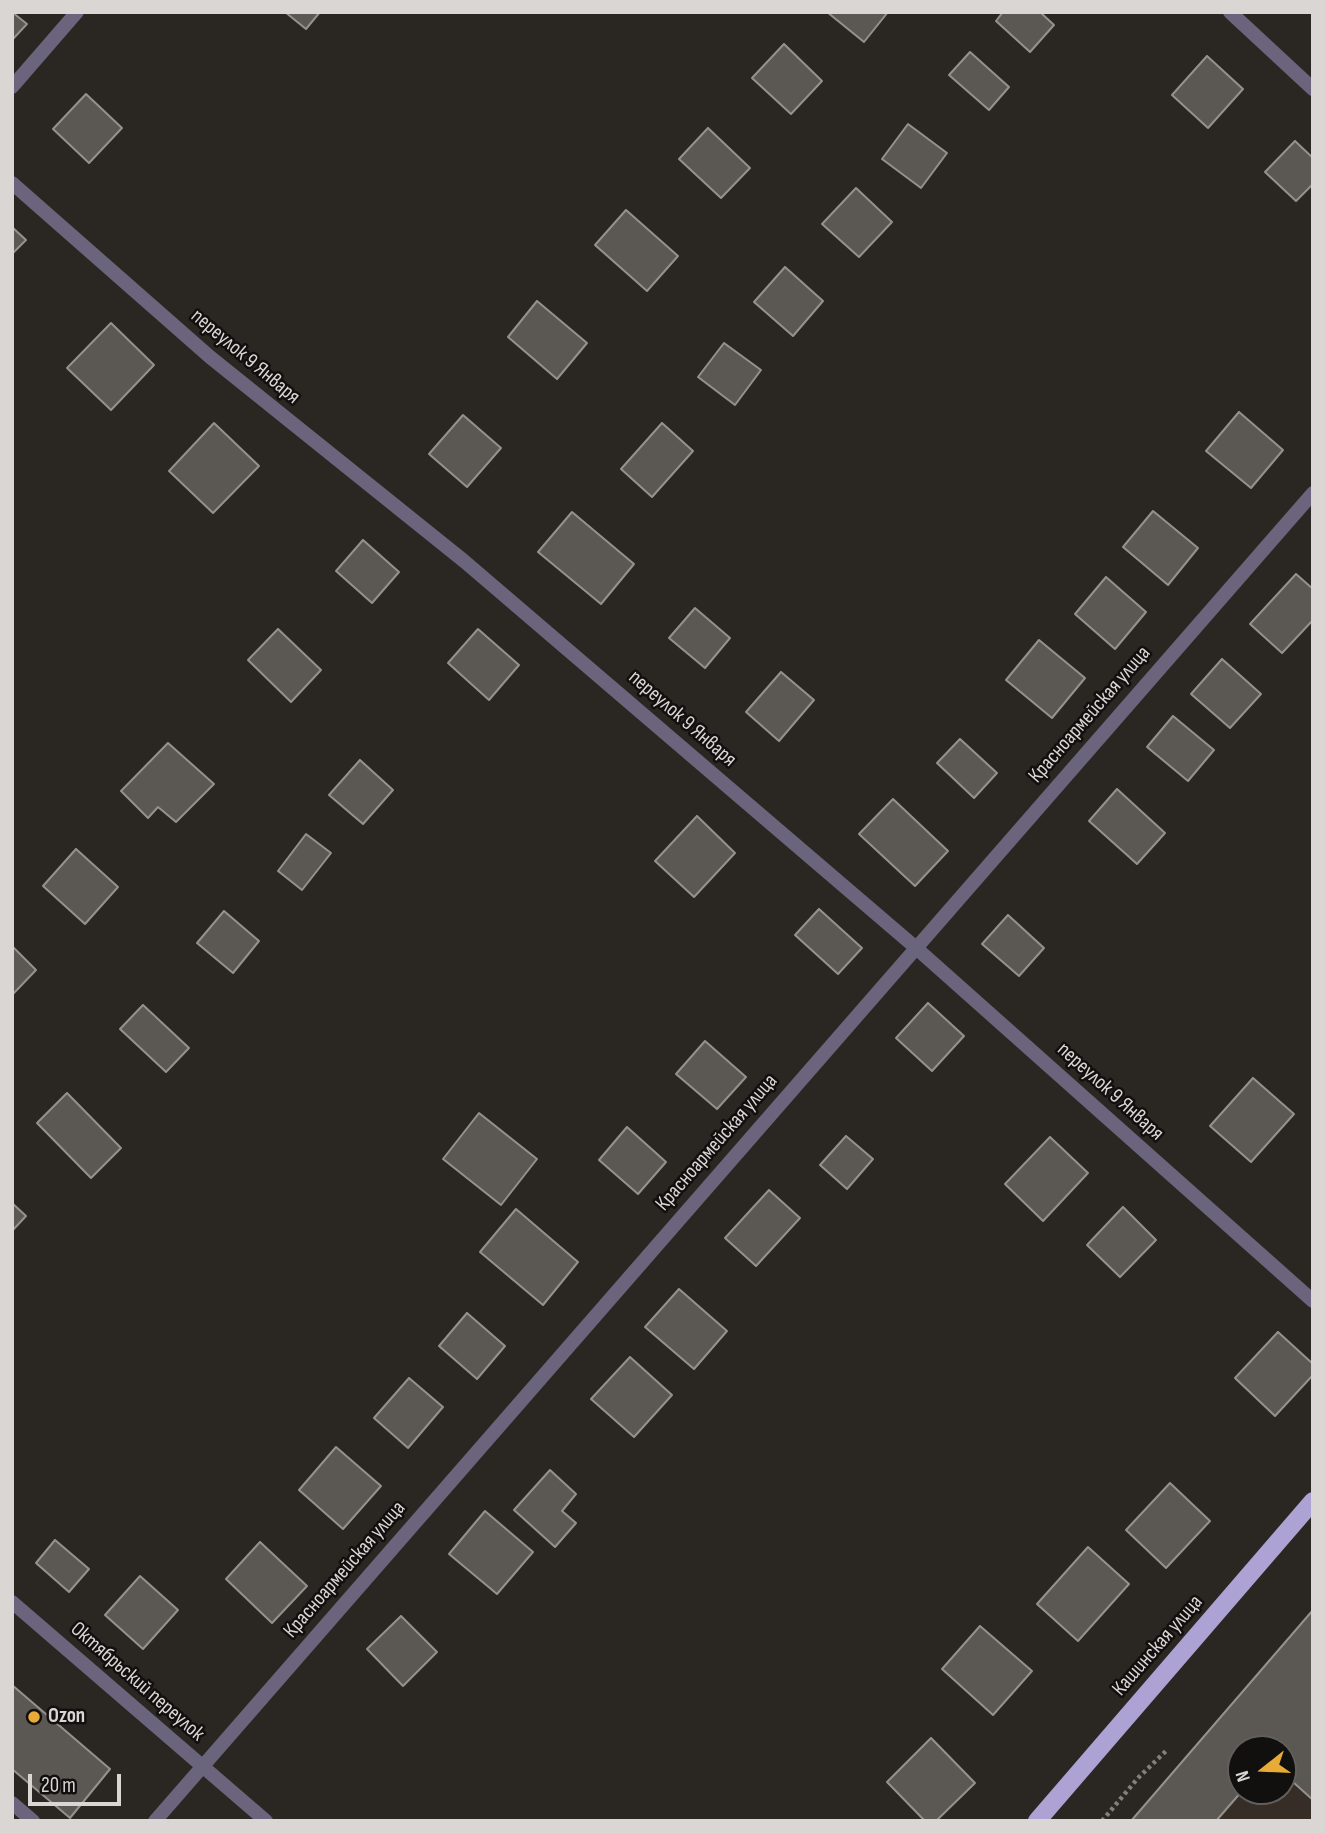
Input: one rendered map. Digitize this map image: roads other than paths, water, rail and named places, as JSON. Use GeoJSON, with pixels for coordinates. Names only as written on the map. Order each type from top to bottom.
{"type":"FeatureCollection","features":[{"type":"Feature","properties":{"kind":"main road","name":"Кашинская улица"},"geometry":{"type":"LineString","coordinates":[[1037,1821],[1313,1501]]}},
{"type":"Feature","properties":{"kind":"street"},"geometry":{"type":"LineString","coordinates":[[12,87],[77,12]]}},
{"type":"Feature","properties":{"kind":"street"},"geometry":{"type":"LineString","coordinates":[[1230,12],[1313,89]]}},
{"type":"Feature","properties":{"kind":"street","name":"переулок 9 Января"},"geometry":{"type":"LineString","coordinates":[[12,183],[210,357],[464,561],[915,947],[1313,1301]]}},
{"type":"Feature","properties":{"kind":"street","name":"Красноармейская улица"},"geometry":{"type":"LineString","coordinates":[[155,1821],[1313,493]]}},
{"type":"Feature","properties":{"kind":"street","name":"Октябрьский переулок"},"geometry":{"type":"LineString","coordinates":[[12,1602],[266,1821]]}},
{"type":"Feature","properties":{"kind":"street"},"geometry":{"type":"LineString","coordinates":[[12,1803],[33,1821]]}},
{"type":"Feature","properties":{"kind":"place","name":"Ozon"},"geometry":{"type":"Point","coordinates":[34,1717]}}]}
